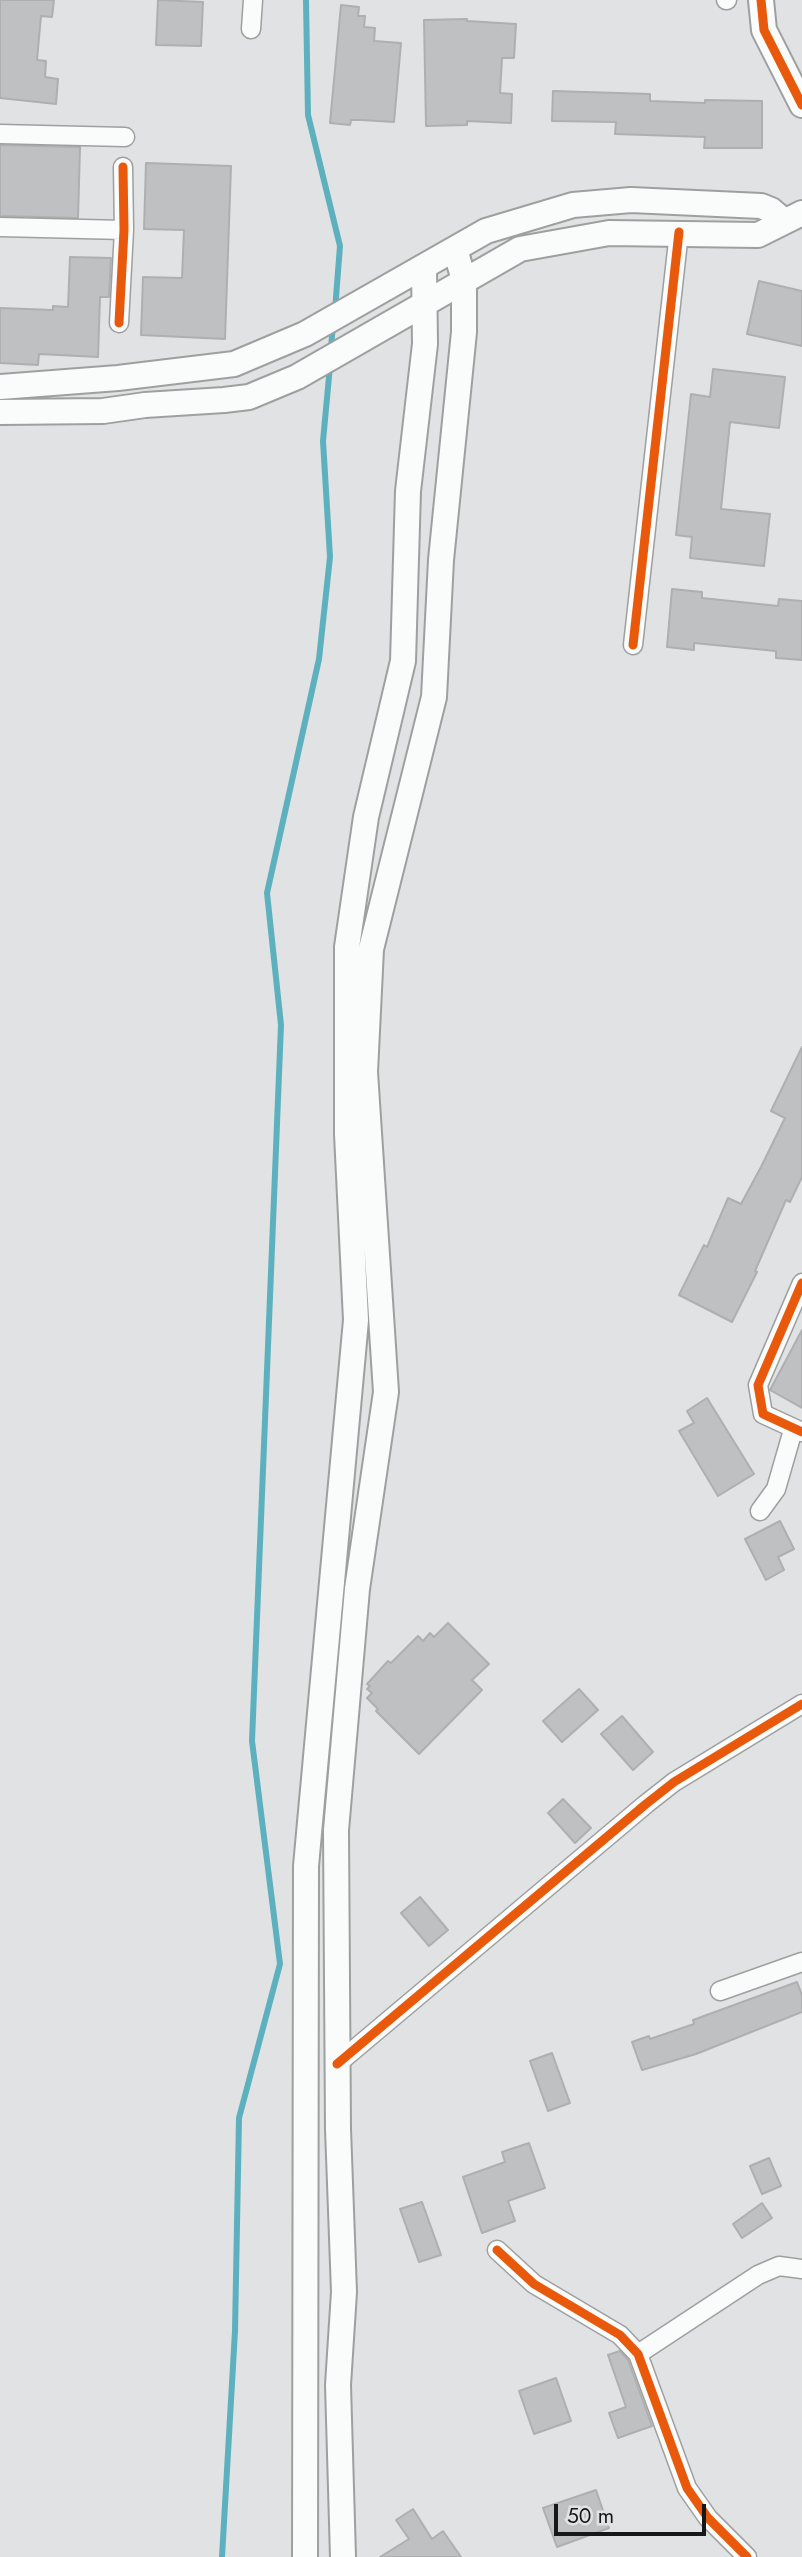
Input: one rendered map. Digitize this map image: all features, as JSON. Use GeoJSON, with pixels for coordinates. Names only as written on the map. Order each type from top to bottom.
{"type":"FeatureCollection","features":[{"type":"Feature","properties":{"kind":"main road"},"geometry":{"type":"LineString","coordinates":[[761,0],[764,30],[802,105]]}},
{"type":"Feature","properties":{"kind":"main road"},"geometry":{"type":"LineString","coordinates":[[0,387],[234,364],[305,334],[486,231],[573,205],[619,201],[761,206],[793,217]]}},
{"type":"Feature","properties":{"kind":"main road"},"geometry":{"type":"LineString","coordinates":[[0,412],[103,411],[249,397],[297,377],[520,248],[609,233],[758,235],[793,217]]}},
{"type":"Feature","properties":{"kind":"main road"},"geometry":{"type":"LineString","coordinates":[[343,2557],[338,2385],[344,2292],[337,2064],[336,1830],[357,1589],[386,1392],[365,1072],[371,949],[434,697],[441,560],[464,332],[464,280],[454,249]]}},
{"type":"Feature","properties":{"kind":"main road"},"geometry":{"type":"LineString","coordinates":[[305,2557],[306,1866],[356,1320],[347,1134],[347,947],[366,817],[403,661],[408,491],[425,344],[424,268]]}},
{"type":"Feature","properties":{"kind":"street"},"geometry":{"type":"LineString","coordinates":[[251,29],[253,0]]}},
{"type":"Feature","properties":{"kind":"street"},"geometry":{"type":"LineString","coordinates":[[0,134],[125,137]]}},
{"type":"Feature","properties":{"kind":"street"},"geometry":{"type":"LineString","coordinates":[[119,323],[124,230],[123,167]]}},
{"type":"Feature","properties":{"kind":"street"},"geometry":{"type":"LineString","coordinates":[[0,227],[124,230]]}},
{"type":"Feature","properties":{"kind":"street"},"geometry":{"type":"LineString","coordinates":[[634,645],[679,232]]}},
{"type":"Feature","properties":{"kind":"street"},"geometry":{"type":"LineString","coordinates":[[760,1511],[776,1489],[798,1431],[763,1414],[758,1385],[802,1283]]}},
{"type":"Feature","properties":{"kind":"street"},"geometry":{"type":"LineString","coordinates":[[337,2064],[655,1796],[802,1704]]}},
{"type":"Feature","properties":{"kind":"street"},"geometry":{"type":"LineString","coordinates":[[720,1991],[802,1962]]}},
{"type":"Feature","properties":{"kind":"street"},"geometry":{"type":"LineString","coordinates":[[498,2250],[534,2284],[631,2344],[638,2354],[687,2488],[708,2518],[747,2557]]}},
{"type":"Feature","properties":{"kind":"street"},"geometry":{"type":"LineString","coordinates":[[638,2354],[758,2275],[779,2266],[802,2269]]}},
{"type":"Feature","properties":{"kind":"building"},"geometry":{"type":"Polygon","coordinates":[[[0,0],[54,0],[52,17],[41,16],[37,60],[46,61],[45,77],[58,79],[56,104],[0,98],[0,0]]]}},
{"type":"Feature","properties":{"kind":"building"},"geometry":{"type":"Polygon","coordinates":[[[158,0],[203,2],[201,46],[156,45],[158,0]]]}},
{"type":"Feature","properties":{"kind":"building"},"geometry":{"type":"Polygon","coordinates":[[[341,5],[359,7],[358,16],[365,16],[364,27],[375,28],[374,41],[401,43],[394,122],[351,120],[350,125],[330,123],[341,5]]]}},
{"type":"Feature","properties":{"kind":"building"},"geometry":{"type":"Polygon","coordinates":[[[467,19],[516,24],[514,58],[502,58],[500,93],[512,94],[511,123],[467,121],[467,125],[426,126],[424,20],[467,19]]]}},
{"type":"Feature","properties":{"kind":"building"},"geometry":{"type":"Polygon","coordinates":[[[553,91],[650,94],[650,101],[762,101],[762,148],[704,148],[705,137],[615,134],[616,122],[552,121],[553,91]]]}},
{"type":"Feature","properties":{"kind":"building"},"geometry":{"type":"Polygon","coordinates":[[[0,145],[80,147],[78,218],[0,216],[0,145]]]}},
{"type":"Feature","properties":{"kind":"building"},"geometry":{"type":"Polygon","coordinates":[[[146,163],[231,166],[225,339],[141,335],[143,277],[182,278],[184,230],[144,229],[146,163]]]}},
{"type":"Feature","properties":{"kind":"building"},"geometry":{"type":"Polygon","coordinates":[[[70,257],[111,258],[109,297],[100,297],[98,357],[39,354],[38,365],[0,363],[0,308],[53,310],[53,306],[68,307],[70,257]]]}},
{"type":"Feature","properties":{"kind":"building"},"geometry":{"type":"Polygon","coordinates":[[[759,281],[802,291],[802,346],[747,334],[759,281]]]}},
{"type":"Feature","properties":{"kind":"building"},"geometry":{"type":"Polygon","coordinates":[[[713,369],[785,377],[779,428],[730,422],[721,509],[770,514],[764,566],[690,558],[692,537],[676,535],[691,394],[710,397],[713,369]]]}},
{"type":"Feature","properties":{"kind":"building"},"geometry":{"type":"Polygon","coordinates":[[[672,589],[702,592],[702,598],[778,606],[779,599],[802,601],[802,660],[776,658],[776,651],[694,643],[694,650],[667,647],[672,589]]]}},
{"type":"Feature","properties":{"kind":"building"},"geometry":{"type":"Polygon","coordinates":[[[802,1047],[802,1177],[790,1202],[786,1200],[755,1271],[757,1272],[732,1322],[679,1295],[704,1245],[707,1247],[728,1198],[741,1204],[761,1167],[785,1118],[771,1111],[802,1047]]]}},
{"type":"Feature","properties":{"kind":"building"},"geometry":{"type":"Polygon","coordinates":[[[802,1330],[802,1408],[770,1390],[802,1330]]]}},
{"type":"Feature","properties":{"kind":"building"},"geometry":{"type":"Polygon","coordinates":[[[707,1398],[754,1474],[718,1496],[679,1431],[694,1423],[687,1411],[707,1398]]]}},
{"type":"Feature","properties":{"kind":"building"},"geometry":{"type":"Polygon","coordinates":[[[780,1521],[794,1549],[778,1557],[784,1570],[766,1580],[745,1539],[780,1521]]]}},
{"type":"Feature","properties":{"kind":"building"},"geometry":{"type":"Polygon","coordinates":[[[448,1623],[489,1664],[472,1680],[482,1690],[419,1754],[376,1711],[378,1709],[367,1698],[372,1693],[367,1689],[370,1686],[367,1684],[388,1661],[391,1663],[418,1636],[423,1641],[430,1633],[434,1637],[448,1623]]]}},
{"type":"Feature","properties":{"kind":"building"},"geometry":{"type":"Polygon","coordinates":[[[579,1689],[598,1710],[562,1742],[543,1721],[579,1689]]]}},
{"type":"Feature","properties":{"kind":"building"},"geometry":{"type":"Polygon","coordinates":[[[622,1716],[653,1752],[633,1770],[601,1734],[622,1716]]]}},
{"type":"Feature","properties":{"kind":"building"},"geometry":{"type":"Polygon","coordinates":[[[563,1799],[591,1828],[575,1843],[548,1813],[563,1799]]]}},
{"type":"Feature","properties":{"kind":"building"},"geometry":{"type":"Polygon","coordinates":[[[420,1897],[448,1930],[429,1946],[401,1913],[420,1897]]]}},
{"type":"Feature","properties":{"kind":"building"},"geometry":{"type":"Polygon","coordinates":[[[797,1982],[802,1995],[802,2012],[696,2054],[642,2070],[632,2042],[649,2036],[650,2039],[694,2024],[693,2020],[797,1982]]]}},
{"type":"Feature","properties":{"kind":"building"},"geometry":{"type":"Polygon","coordinates":[[[552,2053],[570,2103],[548,2111],[530,2061],[552,2053]]]}},
{"type":"Feature","properties":{"kind":"building"},"geometry":{"type":"Polygon","coordinates":[[[529,2143],[545,2188],[508,2201],[515,2221],[482,2233],[463,2177],[505,2162],[502,2152],[529,2143]]]}},
{"type":"Feature","properties":{"kind":"building"},"geometry":{"type":"Polygon","coordinates":[[[769,2158],[781,2186],[762,2194],[750,2166],[769,2158]]]}},
{"type":"Feature","properties":{"kind":"building"},"geometry":{"type":"Polygon","coordinates":[[[422,2202],[441,2255],[419,2262],[400,2209],[422,2202]]]}},
{"type":"Feature","properties":{"kind":"building"},"geometry":{"type":"Polygon","coordinates":[[[762,2203],[772,2218],[742,2238],[733,2224],[762,2203]]]}},
{"type":"Feature","properties":{"kind":"building"},"geometry":{"type":"Polygon","coordinates":[[[620,2351],[628,2360],[652,2426],[618,2438],[609,2413],[626,2407],[608,2355],[620,2351]]]}},
{"type":"Feature","properties":{"kind":"building"},"geometry":{"type":"Polygon","coordinates":[[[556,2378],[571,2421],[534,2434],[519,2391],[556,2378]]]}},
{"type":"Feature","properties":{"kind":"building"},"geometry":{"type":"Polygon","coordinates":[[[596,2490],[609,2528],[557,2547],[543,2508],[596,2490]]]}},
{"type":"Feature","properties":{"kind":"building"},"geometry":{"type":"Polygon","coordinates":[[[413,2509],[432,2539],[443,2531],[461,2557],[380,2557],[409,2539],[396,2520],[413,2509]]]}},
{"type":"Feature","properties":{"kind":"waterway"},"geometry":{"type":"LineString","coordinates":[[306,0],[308,115],[340,246],[335,310]]}},
{"type":"Feature","properties":{"kind":"waterway"},"geometry":{"type":"LineString","coordinates":[[331,348],[333,324]]}},
{"type":"Feature","properties":{"kind":"waterway"},"geometry":{"type":"LineString","coordinates":[[222,2557],[235,2331],[239,2118],[280,1964],[252,1741],[281,1025],[267,893],[319,659],[330,557],[323,441],[330,366]]}},
{"type":"Feature","properties":{"kind":"cycle path"},"geometry":{"type":"LineString","coordinates":[[761,0],[764,30],[802,105]]}},
{"type":"Feature","properties":{"kind":"cycle path"},"geometry":{"type":"LineString","coordinates":[[119,323],[124,230],[123,167]]}},
{"type":"Feature","properties":{"kind":"cycle path"},"geometry":{"type":"LineString","coordinates":[[633,645],[679,232]]}},
{"type":"Feature","properties":{"kind":"cycle path"},"geometry":{"type":"LineString","coordinates":[[802,1283],[758,1385],[763,1414],[802,1432]]}},
{"type":"Feature","properties":{"kind":"cycle path"},"geometry":{"type":"LineString","coordinates":[[337,2064],[674,1782],[802,1704]]}},
{"type":"Feature","properties":{"kind":"cycle path"},"geometry":{"type":"LineString","coordinates":[[497,2250],[534,2284],[620,2335],[638,2354],[687,2488],[708,2518],[747,2557]]}}]}
